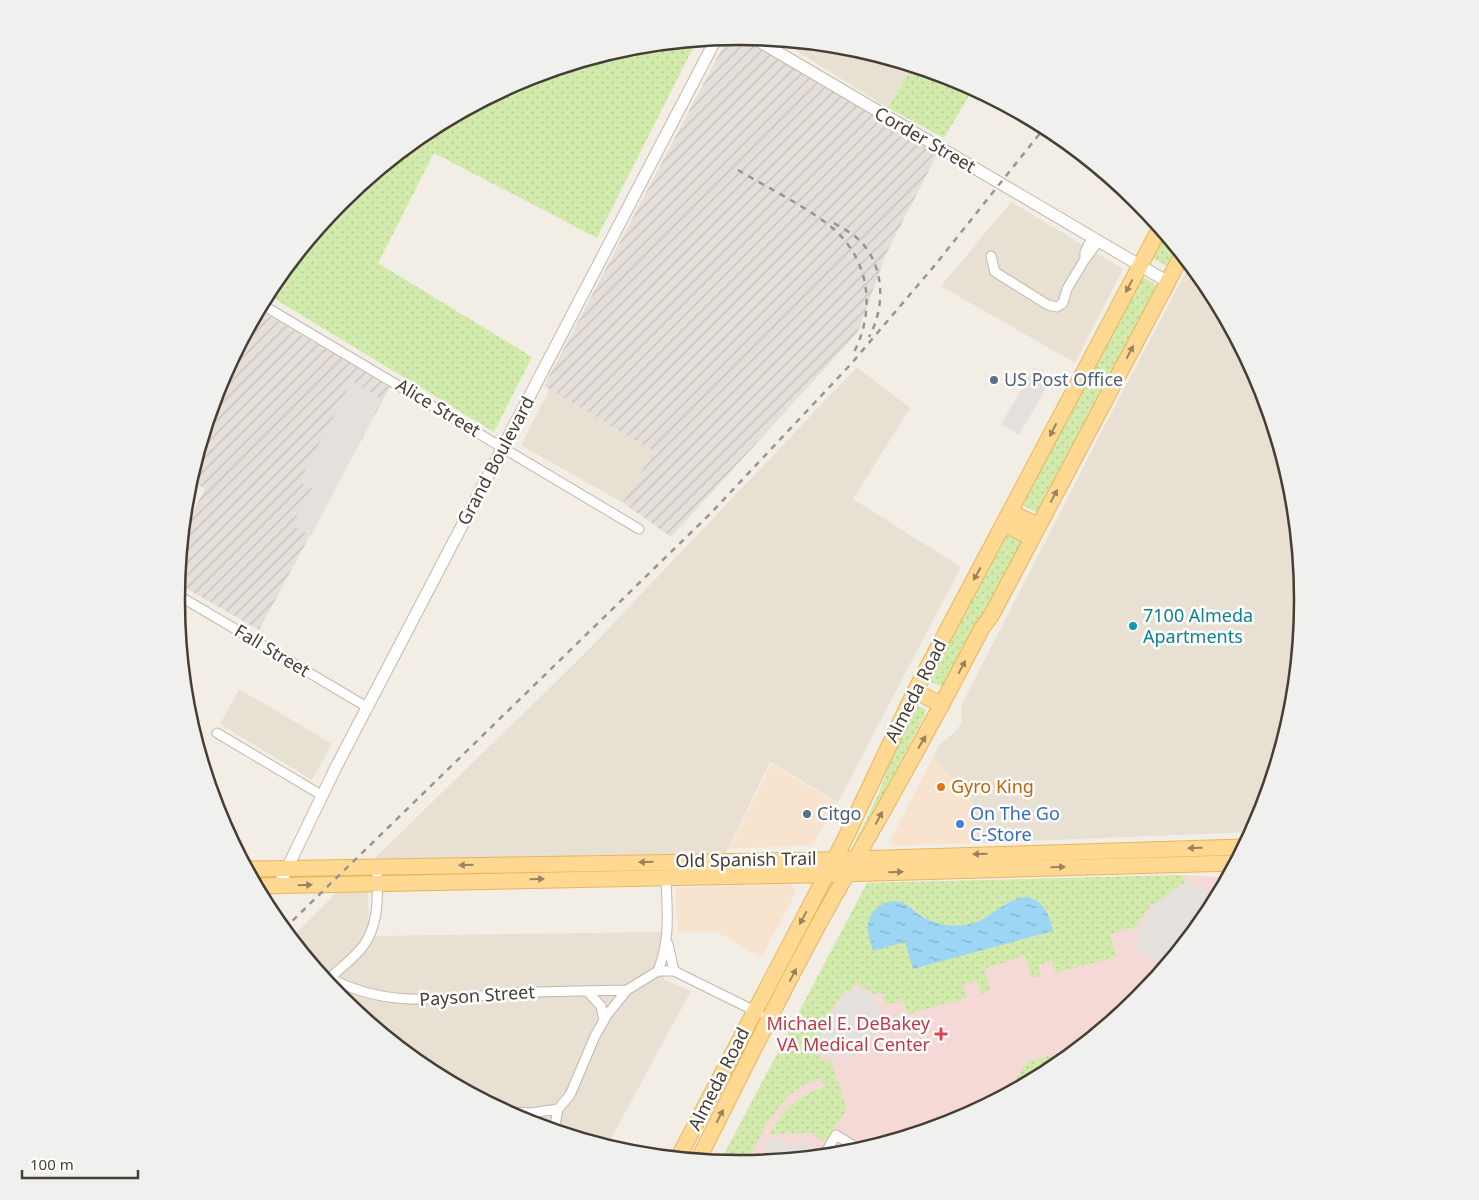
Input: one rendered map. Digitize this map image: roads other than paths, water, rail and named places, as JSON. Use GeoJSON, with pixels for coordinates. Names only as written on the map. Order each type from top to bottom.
{"type":"FeatureCollection","features":[{"type":"Feature","properties":{"kind":"main road","name":"Almeda Road"},"geometry":{"type":"LineString","coordinates":[[681,1152],[826,875],[915,691],[1157,234]]}},
{"type":"Feature","properties":{"kind":"main road","name":"Almeda Road"},"geometry":{"type":"LineString","coordinates":[[701,1154],[770,1018],[847,874],[942,705],[1179,260]]}},
{"type":"Feature","properties":{"kind":"main road"},"geometry":{"type":"LineString","coordinates":[[1008,518],[1035,532]]}},
{"type":"Feature","properties":{"kind":"main road"},"geometry":{"type":"LineString","coordinates":[[915,691],[942,705]]}},
{"type":"Feature","properties":{"kind":"main road","name":"Old Spanish Trail"},"geometry":{"type":"LineString","coordinates":[[254,869],[834,859],[1236,847]]}},
{"type":"Feature","properties":{"kind":"main road"},"geometry":{"type":"LineString","coordinates":[[1127,849],[1128,865]]}},
{"type":"Feature","properties":{"kind":"main road"},"geometry":{"type":"LineString","coordinates":[[1001,853],[1004,869]]}},
{"type":"Feature","properties":{"kind":"main road"},"geometry":{"type":"LineString","coordinates":[[666,861],[666,877]]}},
{"type":"Feature","properties":{"kind":"main road"},"geometry":{"type":"LineString","coordinates":[[713,876],[714,861]]}},
{"type":"Feature","properties":{"kind":"main road"},"geometry":{"type":"LineString","coordinates":[[612,862],[614,878]]}},
{"type":"Feature","properties":{"kind":"main road","name":"Old Spanish Trail"},"geometry":{"type":"LineString","coordinates":[[264,886],[826,875],[1228,863]]}},
{"type":"Feature","properties":{"kind":"main road"},"geometry":{"type":"LineString","coordinates":[[499,864],[500,880]]}},
{"type":"Feature","properties":{"kind":"street","name":"Grand Boulevard"},"geometry":{"type":"LineString","coordinates":[[279,885],[367,707],[712,46]]}},
{"type":"Feature","properties":{"kind":"street","name":"Corder Street"},"geometry":{"type":"LineString","coordinates":[[767,46],[1168,282]]}},
{"type":"Feature","properties":{"kind":"street"},"geometry":{"type":"LineString","coordinates":[[1084,259],[1092,252],[1095,240]]}},
{"type":"Feature","properties":{"kind":"street"},"geometry":{"type":"LineString","coordinates":[[991,256],[995,272],[1052,306],[1063,303],[1068,289],[1084,259],[1085,252],[1095,240]]}},
{"type":"Feature","properties":{"kind":"street","name":"Alice Street"},"geometry":{"type":"LineString","coordinates":[[268,308],[639,529]]}},
{"type":"Feature","properties":{"kind":"street","name":"Fall Street"},"geometry":{"type":"LineString","coordinates":[[184,599],[367,707]]}},
{"type":"Feature","properties":{"kind":"street"},"geometry":{"type":"LineString","coordinates":[[217,733],[322,796]]}},
{"type":"Feature","properties":{"kind":"street"},"geometry":{"type":"LineString","coordinates":[[252,863],[265,869]]}},
{"type":"Feature","properties":{"kind":"street"},"geometry":{"type":"LineString","coordinates":[[332,976],[360,951],[366,941],[376,914],[377,866]]}},
{"type":"Feature","properties":{"kind":"street"},"geometry":{"type":"LineString","coordinates":[[658,971],[666,950],[667,939],[666,877]]}},
{"type":"Feature","properties":{"kind":"street"},"geometry":{"type":"LineString","coordinates":[[667,939],[679,972]]}},
{"type":"Feature","properties":{"kind":"street"},"geometry":{"type":"LineString","coordinates":[[555,1124],[558,1109],[570,1095],[604,1020],[627,990],[658,971],[679,972],[770,1018]]}},
{"type":"Feature","properties":{"kind":"street","name":"Payson Street"},"geometry":{"type":"LineString","coordinates":[[339,983],[358,991],[414,1001],[530,992],[627,990]]}},
{"type":"Feature","properties":{"kind":"street"},"geometry":{"type":"LineString","coordinates":[[587,992],[598,1000],[604,1020]]}},
{"type":"Feature","properties":{"kind":"street"},"geometry":{"type":"LineString","coordinates":[[527,1113],[558,1109]]}},
{"type":"Feature","properties":{"kind":"street"},"geometry":{"type":"LineString","coordinates":[[829,1147],[836,1135],[850,1144]]}},
{"type":"Feature","properties":{"kind":"water"},"geometry":{"type":"Polygon","coordinates":[[[1028,897],[1039,902],[1045,910],[1053,931],[913,969],[905,942],[873,951],[868,934],[869,922],[874,911],[879,906],[890,902],[909,906],[929,920],[941,924],[960,926],[975,923],[1012,901],[1028,897]]]}},
{"type":"Feature","properties":{"kind":"railway"},"geometry":{"type":"LineString","coordinates":[[289,924],[711,513],[851,364],[935,265],[1040,134]]}},
{"type":"Feature","properties":{"kind":"railway"},"geometry":{"type":"LineString","coordinates":[[738,170],[826,223],[848,244],[857,258],[863,274],[867,306],[865,322],[853,354]]}},
{"type":"Feature","properties":{"kind":"railway"},"geometry":{"type":"LineString","coordinates":[[834,223],[857,238],[866,248],[878,272],[880,299],[875,325],[869,337]]}},
{"type":"Feature","properties":{"kind":"place","name":"US Post Office"},"geometry":{"type":"Point","coordinates":[994,380]}},
{"type":"Feature","properties":{"kind":"place","name":"7100 Almeda Apartments"},"geometry":{"type":"Point","coordinates":[1133,626]}},
{"type":"Feature","properties":{"kind":"place","name":"Gyro King"},"geometry":{"type":"Point","coordinates":[941,787]}},
{"type":"Feature","properties":{"kind":"place","name":"Citgo"},"geometry":{"type":"Point","coordinates":[807,814]}},
{"type":"Feature","properties":{"kind":"place","name":"On The Go C-Store"},"geometry":{"type":"Point","coordinates":[960,824]}},
{"type":"Feature","properties":{"kind":"place","name":"Michael E. DeBakey VA Medical Center"},"geometry":{"type":"Point","coordinates":[941,1034]}}]}
